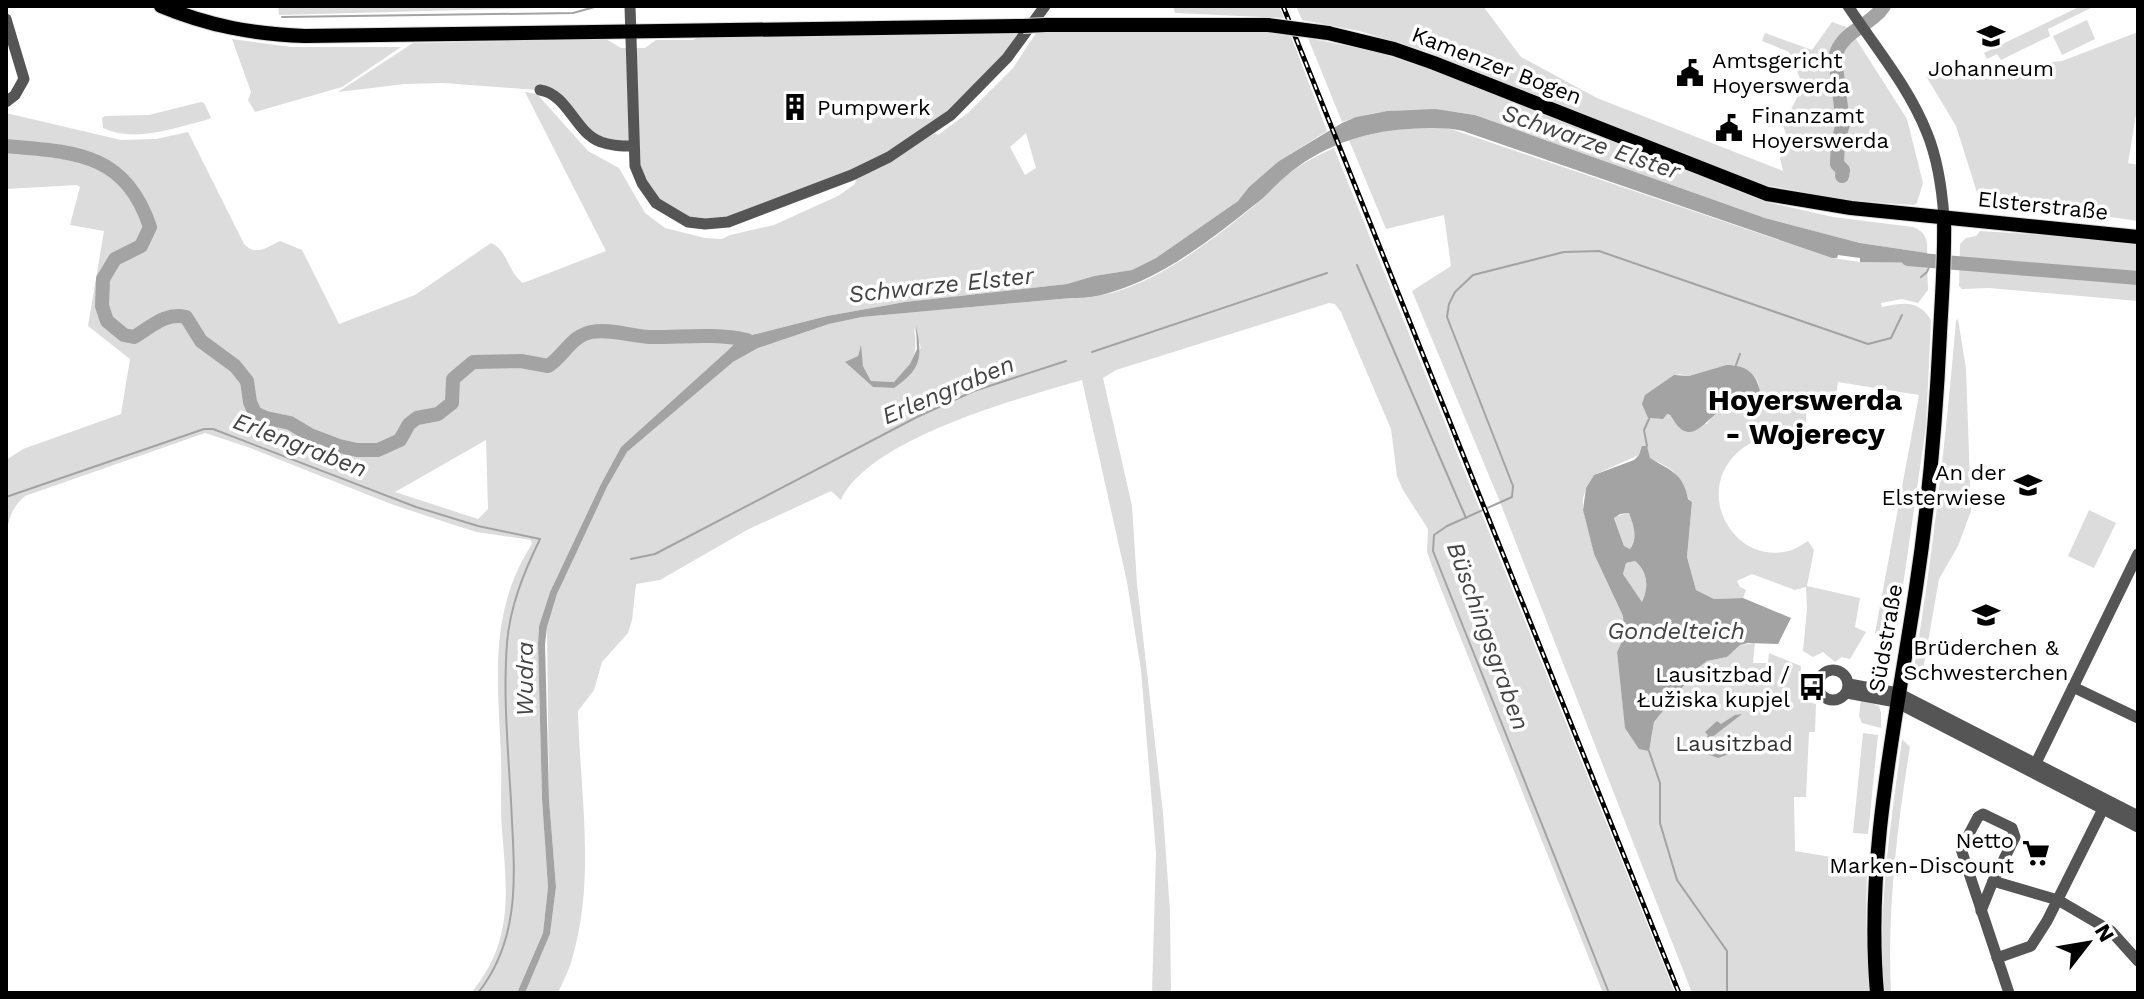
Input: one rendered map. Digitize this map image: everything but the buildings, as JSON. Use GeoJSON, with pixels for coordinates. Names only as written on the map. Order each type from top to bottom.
{"type":"FeatureCollection","features":[{"type":"Feature","properties":{"kind":"main road","name":"Kamenzer Bogen"},"geometry":{"type":"LineString","coordinates":[[161,6],[224,28],[280,35],[1268,25],[1328,33],[1394,49],[1767,194],[1838,207],[1944,218]]}},
{"type":"Feature","properties":{"kind":"main road","name":"Elsterstraße"},"geometry":{"type":"LineString","coordinates":[[1944,218],[2138,237]]}},
{"type":"Feature","properties":{"kind":"main road","name":"Südstraße"},"geometry":{"type":"LineString","coordinates":[[1877,993],[1875,921],[1881,810],[1930,483],[1936,425],[1944,218]]}},
{"type":"Feature","properties":{"kind":"street"},"geometry":{"type":"LineString","coordinates":[[630,6],[635,166],[656,203],[688,222],[728,222],[852,175],[889,157],[951,115],[1010,63],[1045,6]]}},
{"type":"Feature","properties":{"kind":"street"},"geometry":{"type":"LineString","coordinates":[[1848,6],[1907,95],[1928,134],[1940,180],[1944,218]]}},
{"type":"Feature","properties":{"kind":"street"},"geometry":{"type":"LineString","coordinates":[[6,19],[24,79],[15,95],[6,102]]}},
{"type":"Feature","properties":{"kind":"street"},"geometry":{"type":"LineString","coordinates":[[540,90],[558,98],[598,142],[633,146]]}},
{"type":"Feature","properties":{"kind":"street"},"geometry":{"type":"LineString","coordinates":[[2035,765],[2138,554]]}},
{"type":"Feature","properties":{"kind":"street"},"geometry":{"type":"LineString","coordinates":[[2073,687],[2138,718]]}},
{"type":"Feature","properties":{"kind":"street"},"geometry":{"type":"LineString","coordinates":[[1848,688],[1897,698],[2035,765],[2105,804],[2138,827]]}},
{"type":"Feature","properties":{"kind":"street"},"geometry":{"type":"LineString","coordinates":[[1897,698],[2105,804],[2138,816]]}},
{"type":"Feature","properties":{"kind":"street"},"geometry":{"type":"LineString","coordinates":[[1997,958],[2031,946],[2058,900],[2105,804]]}},
{"type":"Feature","properties":{"kind":"street"},"geometry":{"type":"LineString","coordinates":[[1981,911],[2015,837],[2012,828],[1983,814],[1978,817],[1961,849],[1981,911],[2009,993]]}},
{"type":"Feature","properties":{"kind":"street"},"geometry":{"type":"LineString","coordinates":[[1993,881],[2058,900],[2111,931],[2138,961]]}},
{"type":"Feature","properties":{"kind":"green space"},"geometry":{"type":"Polygon","coordinates":[[[278,6],[536,6],[537,8],[279,15],[278,6]]]}},
{"type":"Feature","properties":{"kind":"green space"},"geometry":{"type":"Polygon","coordinates":[[[1173,6],[1279,6],[1284,18],[1175,13],[1173,6]]]}},
{"type":"Feature","properties":{"kind":"green space"},"geometry":{"type":"Polygon","coordinates":[[[1296,6],[1483,6],[1521,57],[1597,98],[1783,171],[1780,158],[1788,140],[1783,125],[1803,86],[1789,52],[1762,41],[1765,33],[1812,50],[1832,22],[1849,28],[1907,119],[1923,183],[1914,205],[1852,201],[1759,184],[1426,51],[1359,31],[1302,20],[1296,6]]]}},
{"type":"Feature","properties":{"kind":"green space"},"geometry":{"type":"Polygon","coordinates":[[[2081,6],[2095,6],[2048,29],[2050,36],[2001,60],[1997,54],[1987,59],[1984,53],[2081,6]]]}},
{"type":"Feature","properties":{"kind":"green space"},"geometry":{"type":"Polygon","coordinates":[[[2087,20],[2095,39],[2062,55],[2053,36],[2087,20]]]}},
{"type":"Feature","properties":{"kind":"green space"},"geometry":{"type":"Polygon","coordinates":[[[1040,27],[1288,28],[1327,131],[1279,161],[1238,201],[1156,258],[1132,270],[1067,284],[905,302],[827,316],[752,335],[733,334],[736,341],[726,352],[621,447],[550,592],[539,626],[542,799],[548,887],[543,933],[517,993],[471,993],[495,954],[504,915],[499,647],[508,595],[532,544],[531,540],[477,532],[454,525],[205,433],[25,496],[12,513],[6,535],[6,460],[23,449],[121,414],[130,359],[88,326],[104,231],[70,225],[80,187],[77,185],[6,189],[6,113],[121,140],[156,139],[188,132],[244,244],[257,250],[280,241],[302,250],[339,324],[415,295],[491,243],[501,251],[523,283],[606,251],[525,92],[537,94],[588,151],[619,168],[645,213],[665,228],[722,239],[774,225],[838,196],[855,184],[856,178],[891,161],[935,133],[938,135],[969,112],[1013,68],[1040,27]],[[1026,133],[1010,147],[1025,175],[1036,168],[1026,133]],[[486,440],[395,492],[478,519],[488,509],[486,440]]]}},
{"type":"Feature","properties":{"kind":"green space"},"geometry":{"type":"Polygon","coordinates":[[[1027,31],[975,92],[889,157],[728,222],[673,215],[642,183],[633,146],[594,139],[551,91],[443,83],[338,92],[413,43],[606,39],[621,48],[645,48],[656,40],[693,40],[702,36],[1027,31]]]}},
{"type":"Feature","properties":{"kind":"green space"},"geometry":{"type":"Polygon","coordinates":[[[2138,32],[2138,102],[2128,163],[2138,165],[2138,221],[2008,202],[1980,202],[1956,126],[1926,76],[1929,68],[1971,69],[2062,61],[2138,32]]]}},
{"type":"Feature","properties":{"kind":"green space"},"geometry":{"type":"Polygon","coordinates":[[[1308,38],[1378,52],[1434,71],[1763,201],[1833,217],[1913,227],[1925,237],[1927,253],[1860,243],[1765,218],[1475,115],[1408,110],[1374,113],[1342,122],[1308,38]]]}},
{"type":"Feature","properties":{"kind":"green space"},"geometry":{"type":"Polygon","coordinates":[[[232,39],[291,47],[401,47],[342,87],[255,112],[248,100],[251,92],[232,39]]]}},
{"type":"Feature","properties":{"kind":"green space"},"geometry":{"type":"Polygon","coordinates":[[[201,102],[211,118],[141,134],[103,128],[102,118],[105,116],[149,115],[201,102]]]}},
{"type":"Feature","properties":{"kind":"green space","name":"Lausitzbad"},"geometry":{"type":"Polygon","coordinates":[[[1445,127],[1832,258],[1860,262],[1927,263],[1928,290],[1918,303],[1902,299],[1881,303],[1882,307],[1910,304],[1921,309],[1931,320],[1926,426],[1896,634],[1880,637],[1875,633],[1919,395],[1838,382],[1836,396],[1807,392],[1805,446],[1770,438],[1753,442],[1737,453],[1724,470],[1719,488],[1720,506],[1727,524],[1738,538],[1753,548],[1771,553],[1792,550],[1808,541],[1814,550],[1807,586],[1860,598],[1855,627],[1866,632],[1850,659],[1842,657],[1835,662],[1823,652],[1813,657],[1803,651],[1806,587],[1795,590],[1752,574],[1737,581],[1746,590],[1743,598],[1714,599],[1696,590],[1687,557],[1692,502],[1676,474],[1667,467],[1639,455],[1594,475],[1583,498],[1594,554],[1623,616],[1624,637],[1617,652],[1625,724],[1651,740],[1654,722],[1699,667],[1707,661],[1727,657],[1740,645],[1755,643],[1753,663],[1768,663],[1769,653],[1801,666],[1799,699],[1816,704],[1815,732],[1809,732],[1806,797],[1794,797],[1795,851],[1867,863],[1866,925],[1870,993],[1692,993],[1500,502],[1412,291],[1451,266],[1444,215],[1386,229],[1349,140],[1384,131],[1445,127]],[[1726,365],[1689,376],[1679,374],[1645,395],[1648,418],[1661,419],[1667,414],[1707,424],[1723,407],[1735,409],[1757,403],[1759,387],[1754,375],[1726,365]]]}},
{"type":"Feature","properties":{"kind":"green space"},"geometry":{"type":"Polygon","coordinates":[[[1334,148],[1675,993],[1603,993],[1435,574],[1427,552],[1428,529],[1397,476],[1391,429],[1341,312],[1335,304],[1329,303],[1116,370],[1103,378],[1132,506],[1137,584],[1163,813],[1170,911],[1171,993],[1152,993],[1156,853],[1141,670],[1127,582],[1082,380],[985,410],[913,440],[882,458],[857,478],[841,500],[831,491],[747,530],[660,580],[636,584],[628,633],[602,662],[594,690],[578,711],[585,867],[579,929],[572,959],[558,993],[525,993],[550,934],[556,887],[549,799],[547,627],[570,565],[627,452],[733,362],[758,348],[829,324],[862,317],[1096,297],[1145,280],[1169,268],[1214,237],[1291,172],[1334,148]],[[914,327],[913,358],[894,382],[871,381],[863,366],[860,348],[858,356],[846,363],[873,387],[894,388],[921,348],[914,327]]]}},
{"type":"Feature","properties":{"kind":"green space"},"geometry":{"type":"Polygon","coordinates":[[[1980,231],[2077,237],[2138,245],[2138,301],[1989,288],[1962,289],[1959,286],[1960,244],[1980,231]]]}},
{"type":"Feature","properties":{"kind":"green space"},"geometry":{"type":"Polygon","coordinates":[[[1958,319],[1966,369],[1971,511],[1958,546],[1939,579],[1923,670],[1914,668],[1933,539],[1958,319]]]}},
{"type":"Feature","properties":{"kind":"green space"},"geometry":{"type":"Polygon","coordinates":[[[2089,510],[2116,523],[2094,568],[2068,556],[2089,510]]]}},
{"type":"Feature","properties":{"kind":"green space"},"geometry":{"type":"Polygon","coordinates":[[[1629,513],[1635,536],[1630,549],[1624,546],[1614,517],[1629,513]]]}},
{"type":"Feature","properties":{"kind":"green space"},"geometry":{"type":"Polygon","coordinates":[[[1635,561],[1643,570],[1646,580],[1642,602],[1623,574],[1626,563],[1635,561]]]}},
{"type":"Feature","properties":{"kind":"green space"},"geometry":{"type":"Polygon","coordinates":[[[1861,699],[1879,706],[1881,728],[1862,723],[1859,716],[1861,699]]]}},
{"type":"Feature","properties":{"kind":"green space"},"geometry":{"type":"Polygon","coordinates":[[[1863,733],[1878,735],[1868,834],[1853,833],[1863,733]]]}},
{"type":"Feature","properties":{"kind":"green space"},"geometry":{"type":"Polygon","coordinates":[[[1902,739],[1910,747],[1894,869],[1890,931],[1891,993],[1884,993],[1884,898],[1902,739]]]}},
{"type":"Feature","properties":{"kind":"water"},"geometry":{"type":"Polygon","coordinates":[[[1435,109],[1475,115],[1765,218],[1860,243],[1927,253],[1927,263],[1860,262],[1860,258],[1838,255],[1832,258],[1463,131],[1443,128],[1392,130],[1343,142],[1312,157],[1199,247],[1141,281],[1115,291],[1090,297],[862,317],[829,324],[758,348],[733,362],[627,452],[607,487],[557,594],[545,644],[549,799],[556,887],[550,934],[525,993],[517,993],[543,933],[548,887],[538,644],[539,626],[550,592],[621,447],[736,342],[730,340],[732,334],[752,335],[827,316],[905,302],[1067,284],[1132,270],[1156,258],[1238,201],[1279,161],[1342,123],[1387,111],[1435,109]]]}},
{"type":"Feature","properties":{"kind":"water"},"geometry":{"type":"Polygon","coordinates":[[[916,326],[918,362],[910,375],[894,388],[873,387],[845,362],[858,356],[861,345],[863,366],[871,381],[894,382],[910,364],[917,349],[916,326]]]}},
{"type":"Feature","properties":{"kind":"water"},"geometry":{"type":"Polygon","coordinates":[[[1726,365],[1746,369],[1754,376],[1761,395],[1752,407],[1739,412],[1731,406],[1724,408],[1691,432],[1684,431],[1667,414],[1663,419],[1648,418],[1642,404],[1645,395],[1674,375],[1689,376],[1726,365]]]}},
{"type":"Feature","properties":{"kind":"water","name":"Gondelteich"},"geometry":{"type":"Polygon","coordinates":[[[1642,446],[1647,446],[1650,458],[1679,478],[1692,502],[1687,557],[1696,590],[1714,599],[1743,598],[1791,618],[1778,644],[1740,645],[1727,657],[1707,661],[1699,667],[1654,722],[1649,751],[1639,749],[1625,728],[1617,652],[1624,637],[1623,616],[1594,554],[1583,510],[1586,488],[1594,475],[1634,460],[1642,446]],[[1629,513],[1614,518],[1624,546],[1630,549],[1635,536],[1632,523],[1629,513]],[[1635,561],[1626,563],[1623,574],[1642,602],[1646,580],[1643,570],[1635,561]]]}},
{"type":"Feature","properties":{"kind":"water"},"geometry":{"type":"Polygon","coordinates":[[[1742,714],[1711,738],[1708,745],[1716,753],[1743,744],[1746,748],[1718,758],[1707,754],[1704,743],[1708,735],[1705,732],[1717,721],[1721,724],[1742,714]]]}},
{"type":"Feature","properties":{"kind":"waterway"},"geometry":{"type":"LineString","coordinates":[[282,17],[573,13],[598,6]]}},
{"type":"Feature","properties":{"kind":"waterway"},"geometry":{"type":"LineString","coordinates":[[1842,176],[1843,170],[1837,164],[1838,141],[1843,124],[1835,57],[1844,41],[1884,6]]}},
{"type":"Feature","properties":{"kind":"waterway","name":"Schwarze Elster"},"geometry":{"type":"LineString","coordinates":[[6,146],[75,154],[94,161],[127,184],[139,202],[150,227],[141,246],[115,259],[103,279],[102,306],[107,321],[124,335],[134,337],[165,318],[186,317],[201,341],[235,366],[247,381],[255,413],[290,423],[339,446],[378,450],[400,440],[409,424],[417,418],[438,414],[452,403],[453,379],[473,362],[521,361],[548,366],[578,338],[599,331],[645,337],[712,336],[747,340]]}},
{"type":"Feature","properties":{"kind":"waterway","name":"Büschingsgraben"},"geometry":{"type":"LineString","coordinates":[[1609,993],[1433,551],[1434,535],[1512,497],[1513,486],[1447,317],[1449,304],[1455,292],[1473,275],[1564,252],[1599,251],[1868,344],[1891,338],[1902,315]]}},
{"type":"Feature","properties":{"kind":"waterway","name":"Schwarze Elster"},"geometry":{"type":"LineString","coordinates":[[1908,259],[2138,278]]}},
{"type":"Feature","properties":{"kind":"waterway","name":"Büschingsgraben"},"geometry":{"type":"LineString","coordinates":[[1921,277],[1931,262]]}},
{"type":"Feature","properties":{"kind":"waterway","name":"Erlengraben"},"geometry":{"type":"LineString","coordinates":[[1357,265],[1466,518]]}},
{"type":"Feature","properties":{"kind":"waterway","name":"Erlengraben"},"geometry":{"type":"LineString","coordinates":[[1092,352],[1327,273]]}},
{"type":"Feature","properties":{"kind":"waterway"},"geometry":{"type":"LineString","coordinates":[[1736,365],[1740,354]]}},
{"type":"Feature","properties":{"kind":"waterway","name":"Erlengraben"},"geometry":{"type":"LineString","coordinates":[[631,559],[655,554],[917,417],[974,391],[1066,361]]}},
{"type":"Feature","properties":{"kind":"waterway"},"geometry":{"type":"LineString","coordinates":[[1647,446],[1644,430],[1649,419]]}},
{"type":"Feature","properties":{"kind":"waterway","name":"Erlengraben"},"geometry":{"type":"LineString","coordinates":[[6,497],[204,429],[213,429],[416,507],[478,526],[540,539],[519,590],[507,643],[506,702],[514,877],[509,925],[503,949],[478,993]]}},
{"type":"Feature","properties":{"kind":"waterway"},"geometry":{"type":"LineString","coordinates":[[1649,751],[1660,783],[1660,823],[1677,880],[1727,951],[1727,993]]}},
{"type":"Feature","properties":{"kind":"railway"},"geometry":{"type":"LineString","coordinates":[[1283,6],[1679,993]]}},
{"type":"Feature","properties":{"kind":"place","name":"Johanneum"},"geometry":{"type":"Point","coordinates":[1991,36]}},
{"type":"Feature","properties":{"kind":"place","name":"Amtsgericht Hoyerswerda"},"geometry":{"type":"Point","coordinates":[1690,73]}},
{"type":"Feature","properties":{"kind":"place","name":"Pumpwerk"},"geometry":{"type":"Point","coordinates":[795,107]}},
{"type":"Feature","properties":{"kind":"place","name":"Finanzamt Hoyerswerda"},"geometry":{"type":"Point","coordinates":[1729,128]}},
{"type":"Feature","properties":{"kind":"place","name":"An der Elsterwiese"},"geometry":{"type":"Point","coordinates":[2028,485]}},
{"type":"Feature","properties":{"kind":"place","name":"Brüderchen & Schwesterchen"},"geometry":{"type":"Point","coordinates":[1986,615]}},
{"type":"Feature","properties":{"kind":"place","name":"Lausitzbad / Łužiska kupjel"},"geometry":{"type":"Point","coordinates":[1812,687]}},
{"type":"Feature","properties":{"kind":"place","name":"Netto Marken-Discount"},"geometry":{"type":"Point","coordinates":[2036,853]}},
{"type":"Feature","properties":{"kind":"district","name":"Hoyerswerda - Wojerecy"},"geometry":{"type":"Point","coordinates":[1805,417]}},
{"type":"Feature","properties":{"kind":"water label","name":"Wudra"},"geometry":{"type":"Point","coordinates":[525,679]}}]}
